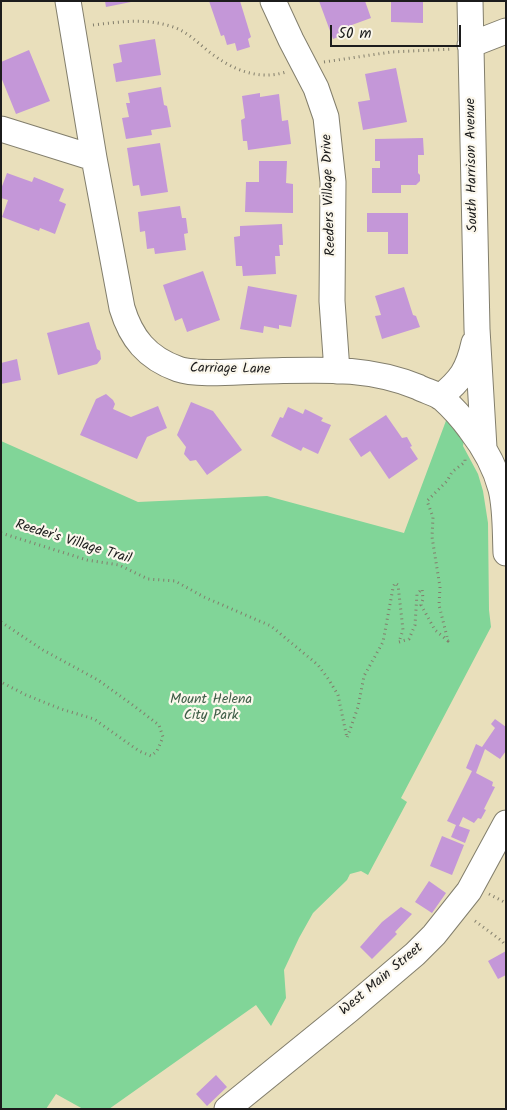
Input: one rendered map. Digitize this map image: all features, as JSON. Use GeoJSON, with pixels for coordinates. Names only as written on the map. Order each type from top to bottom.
{"type":"FeatureCollection","features":[{"type":"Feature","properties":{"kind":"street","name":"Carriage Lane"},"geometry":{"type":"LineString","coordinates":[[68,1],[94,158],[122,308],[126,323],[146,352],[179,369],[204,372],[358,371],[398,379],[440,397],[464,421],[474,452],[492,463],[501,490],[505,517],[506,553]]}},
{"type":"Feature","properties":{"kind":"street","name":"Reeders Village Drive"},"geometry":{"type":"LineString","coordinates":[[274,1],[316,88],[326,117],[333,182],[332,301],[337,371]]}},
{"type":"Feature","properties":{"kind":"street","name":"South Harrison Avenue"},"geometry":{"type":"LineString","coordinates":[[470,1],[477,329],[474,452]]}},
{"type":"Feature","properties":{"kind":"street"},"geometry":{"type":"LineString","coordinates":[[470,45],[506,31]]}},
{"type":"Feature","properties":{"kind":"street"},"geometry":{"type":"LineString","coordinates":[[1,128],[94,158]]}},
{"type":"Feature","properties":{"kind":"street","name":"South Harrison Avenue"},"geometry":{"type":"LineString","coordinates":[[440,397],[457,383],[466,370],[477,329]]}},
{"type":"Feature","properties":{"kind":"street","name":"West Main Street"},"geometry":{"type":"LineString","coordinates":[[226,1109],[349,1010],[415,954],[434,935],[468,891],[506,823]]}},
{"type":"Feature","properties":{"kind":"path"},"geometry":{"type":"LineString","coordinates":[[73,29],[124,21],[146,21],[170,26],[188,34],[226,64],[247,73],[268,76],[305,66],[356,57],[391,52],[444,50],[470,45]]}},
{"type":"Feature","properties":{"kind":"path","name":"Reeder's Village Trail"},"geometry":{"type":"LineString","coordinates":[[1,533],[86,560],[118,565],[148,579],[175,581],[204,597],[271,626],[318,665],[329,680],[338,695],[347,738],[358,706],[364,676],[383,642],[396,583],[398,585],[403,630],[399,642],[409,640],[415,625],[417,594],[422,589],[423,599],[421,605],[435,630],[448,641],[439,605],[440,587],[432,537],[433,517],[427,501],[447,481],[452,472],[474,452]]}},
{"type":"Feature","properties":{"kind":"path"},"geometry":{"type":"LineString","coordinates":[[1,622],[43,650],[98,680],[122,697],[159,726],[163,737],[157,750],[151,756],[139,751],[94,720],[34,698],[1,682]]}},
{"type":"Feature","properties":{"kind":"path"},"geometry":{"type":"LineString","coordinates":[[488,894],[504,902]]}},
{"type":"Feature","properties":{"kind":"path"},"geometry":{"type":"LineString","coordinates":[[475,921],[502,940],[506,946]]}},
{"type":"Feature","properties":{"kind":"green space","name":"Mount Helena City Park"},"geometry":{"type":"Polygon","coordinates":[[[447,418],[464,440],[463,446],[478,474],[483,491],[488,523],[489,610],[491,627],[401,798],[407,802],[368,875],[361,871],[350,874],[347,880],[313,913],[299,938],[284,970],[286,998],[271,1026],[256,1005],[109,1109],[83,1109],[56,1094],[46,1109],[1,1109],[1,441],[138,502],[267,496],[404,533],[447,418]]]}},
{"type":"Feature","properties":{"kind":"building"},"geometry":{"type":"Polygon","coordinates":[[[105,1],[131,1],[131,2],[106,7],[105,1]]]}},
{"type":"Feature","properties":{"kind":"building"},"geometry":{"type":"Polygon","coordinates":[[[209,1],[240,1],[251,37],[248,39],[250,47],[237,51],[235,43],[227,45],[224,35],[221,36],[209,1]]]}},
{"type":"Feature","properties":{"kind":"building"},"geometry":{"type":"Polygon","coordinates":[[[319,1],[365,1],[371,18],[349,26],[351,32],[333,39],[319,1]]]}},
{"type":"Feature","properties":{"kind":"building"},"geometry":{"type":"Polygon","coordinates":[[[391,1],[423,1],[423,23],[391,22],[391,1]]]}},
{"type":"Feature","properties":{"kind":"building"},"geometry":{"type":"Polygon","coordinates":[[[155,39],[161,75],[116,82],[113,64],[122,62],[119,45],[155,39]]]}},
{"type":"Feature","properties":{"kind":"building"},"geometry":{"type":"Polygon","coordinates":[[[29,50],[50,101],[16,114],[1,77],[1,62],[29,50]]]}},
{"type":"Feature","properties":{"kind":"building"},"geometry":{"type":"Polygon","coordinates":[[[396,68],[407,122],[363,130],[358,102],[370,100],[365,74],[396,68]]]}},
{"type":"Feature","properties":{"kind":"building"},"geometry":{"type":"Polygon","coordinates":[[[161,87],[171,127],[151,130],[152,135],[126,139],[122,118],[129,117],[126,103],[130,103],[128,93],[161,87]]]}},
{"type":"Feature","properties":{"kind":"building"},"geometry":{"type":"Polygon","coordinates":[[[260,93],[260,97],[279,94],[282,121],[288,120],[291,144],[248,150],[247,141],[243,141],[241,120],[245,118],[242,96],[260,93]]]}},
{"type":"Feature","properties":{"kind":"building"},"geometry":{"type":"Polygon","coordinates":[[[423,138],[424,155],[418,155],[420,181],[416,185],[401,185],[401,193],[372,193],[372,168],[380,168],[380,161],[375,161],[375,139],[423,138]]]}},
{"type":"Feature","properties":{"kind":"building"},"geometry":{"type":"Polygon","coordinates":[[[160,143],[168,192],[141,196],[139,185],[133,186],[127,148],[160,143]]]}},
{"type":"Feature","properties":{"kind":"building"},"geometry":{"type":"Polygon","coordinates":[[[259,161],[287,161],[286,183],[293,184],[293,213],[245,212],[246,182],[259,182],[259,161]]]}},
{"type":"Feature","properties":{"kind":"building"},"geometry":{"type":"Polygon","coordinates":[[[7,173],[32,182],[34,177],[64,189],[59,201],[66,204],[55,234],[40,228],[39,231],[2,217],[8,200],[1,198],[1,189],[7,173]]]}},
{"type":"Feature","properties":{"kind":"building"},"geometry":{"type":"Polygon","coordinates":[[[180,206],[182,218],[186,218],[188,233],[184,234],[186,250],[155,254],[154,248],[147,249],[145,231],[140,232],[138,212],[180,206]]]}},
{"type":"Feature","properties":{"kind":"building"},"geometry":{"type":"Polygon","coordinates":[[[367,213],[408,213],[408,254],[388,254],[388,232],[367,232],[367,213]]]}},
{"type":"Feature","properties":{"kind":"building"},"geometry":{"type":"Polygon","coordinates":[[[282,224],[283,245],[279,245],[280,256],[275,256],[276,274],[243,276],[242,266],[236,266],[234,237],[240,236],[240,226],[282,224]]]}},
{"type":"Feature","properties":{"kind":"building"},"geometry":{"type":"Polygon","coordinates":[[[203,271],[220,320],[187,332],[182,318],[175,321],[163,285],[203,271]]]}},
{"type":"Feature","properties":{"kind":"building"},"geometry":{"type":"Polygon","coordinates":[[[248,286],[297,295],[291,327],[279,325],[279,329],[264,326],[263,333],[240,329],[248,286]]]}},
{"type":"Feature","properties":{"kind":"building"},"geometry":{"type":"Polygon","coordinates":[[[404,287],[413,315],[416,316],[420,327],[382,339],[375,316],[381,315],[375,296],[404,287]]]}},
{"type":"Feature","properties":{"kind":"building"},"geometry":{"type":"Polygon","coordinates":[[[89,322],[97,349],[100,351],[101,359],[97,364],[58,375],[47,333],[89,322]]]}},
{"type":"Feature","properties":{"kind":"building"},"geometry":{"type":"Polygon","coordinates":[[[17,359],[21,380],[1,384],[1,363],[17,359]]]}},
{"type":"Feature","properties":{"kind":"building"},"geometry":{"type":"Polygon","coordinates":[[[106,394],[115,404],[113,409],[131,417],[158,406],[167,428],[147,437],[137,459],[80,435],[96,399],[106,394]]]}},
{"type":"Feature","properties":{"kind":"building"},"geometry":{"type":"Polygon","coordinates":[[[191,402],[213,411],[242,450],[207,475],[196,460],[190,461],[184,454],[186,447],[177,435],[191,402]]]}},
{"type":"Feature","properties":{"kind":"building"},"geometry":{"type":"Polygon","coordinates":[[[288,407],[303,414],[305,409],[323,418],[321,421],[331,425],[318,454],[303,447],[301,451],[271,436],[280,417],[283,418],[288,407]]]}},
{"type":"Feature","properties":{"kind":"building"},"geometry":{"type":"Polygon","coordinates":[[[386,415],[402,438],[407,437],[412,446],[410,447],[418,459],[389,479],[370,451],[361,457],[349,439],[386,415]]]}},
{"type":"Feature","properties":{"kind":"building"},"geometry":{"type":"Polygon","coordinates":[[[495,719],[506,727],[506,751],[500,759],[485,749],[476,773],[493,782],[492,786],[495,787],[481,819],[478,818],[474,823],[463,817],[459,826],[470,830],[465,843],[451,837],[456,825],[447,821],[472,771],[466,768],[476,744],[482,747],[495,728],[491,724],[495,719]]]}},
{"type":"Feature","properties":{"kind":"building"},"geometry":{"type":"Polygon","coordinates":[[[442,836],[464,845],[452,875],[430,866],[442,836]]]}},
{"type":"Feature","properties":{"kind":"building"},"geometry":{"type":"Polygon","coordinates":[[[429,881],[446,893],[432,913],[415,902],[429,881]]]}},
{"type":"Feature","properties":{"kind":"building"},"geometry":{"type":"Polygon","coordinates":[[[401,907],[412,914],[395,932],[397,934],[372,959],[360,947],[382,922],[401,907]]]}},
{"type":"Feature","properties":{"kind":"building"},"geometry":{"type":"Polygon","coordinates":[[[506,951],[506,975],[498,979],[488,961],[506,951]]]}},
{"type":"Feature","properties":{"kind":"building"},"geometry":{"type":"Polygon","coordinates":[[[216,1075],[227,1087],[207,1106],[196,1094],[216,1075]]]}}]}
